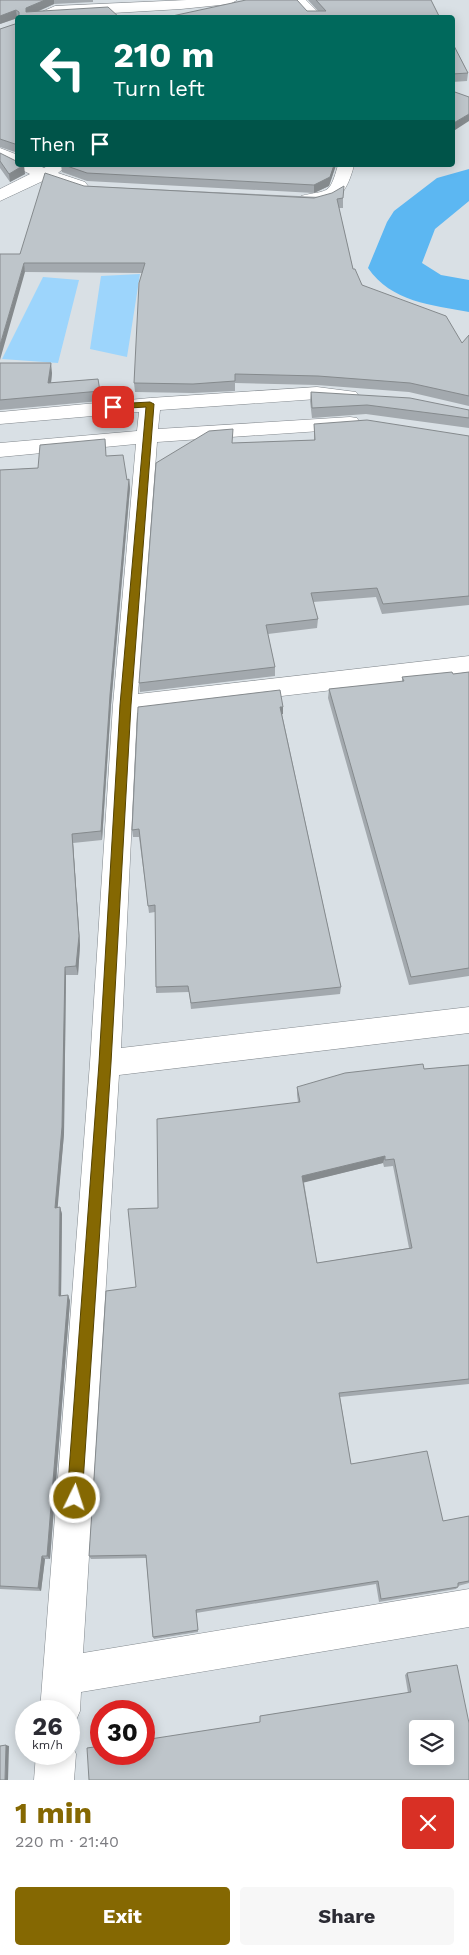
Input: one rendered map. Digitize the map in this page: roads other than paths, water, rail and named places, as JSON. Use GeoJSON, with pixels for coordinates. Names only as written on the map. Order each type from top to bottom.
{"type":"FeatureCollection","features":[{"type":"Feature","properties":{"kind":"street"},"geometry":{"type":"LineString","coordinates":[[38,15],[50,5],[181,5],[230,0]]}},
{"type":"Feature","properties":{"kind":"street"},"geometry":{"type":"LineString","coordinates":[[297,0],[314,15]]}},
{"type":"Feature","properties":{"kind":"street"},"geometry":{"type":"LineString","coordinates":[[0,153],[15,160]]}},
{"type":"Feature","properties":{"kind":"street"},"geometry":{"type":"LineString","coordinates":[[29,167],[43,174],[85,188],[95,188]]}},
{"type":"Feature","properties":{"kind":"street"},"geometry":{"type":"LineString","coordinates":[[0,196],[59,167]]}},
{"type":"Feature","properties":{"kind":"street"},"geometry":{"type":"LineString","coordinates":[[294,199],[314,200],[334,194],[341,186],[346,167]]}},
{"type":"Feature","properties":{"kind":"street"},"geometry":{"type":"LineString","coordinates":[[0,418],[150,404],[317,393],[373,398]]}},
{"type":"Feature","properties":{"kind":"street"},"geometry":{"type":"LineString","coordinates":[[150,404],[149,436],[126,705],[105,1063],[61,1694],[469,1608]]}},
{"type":"Feature","properties":{"kind":"street"},"geometry":{"type":"LineString","coordinates":[[0,450],[149,436],[366,422]]}},
{"type":"Feature","properties":{"kind":"street"},"geometry":{"type":"LineString","coordinates":[[126,705],[469,665]]}},
{"type":"Feature","properties":{"kind":"street"},"geometry":{"type":"LineString","coordinates":[[105,1063],[469,1020]]}},
{"type":"Feature","properties":{"kind":"street"},"geometry":{"type":"LineString","coordinates":[[54,1780],[55,1765]]}},
{"type":"Feature","properties":{"kind":"waterway"},"geometry":{"type":"LineString","coordinates":[[469,184],[454,188],[412,222],[394,268],[425,288],[469,296]]}}]}
